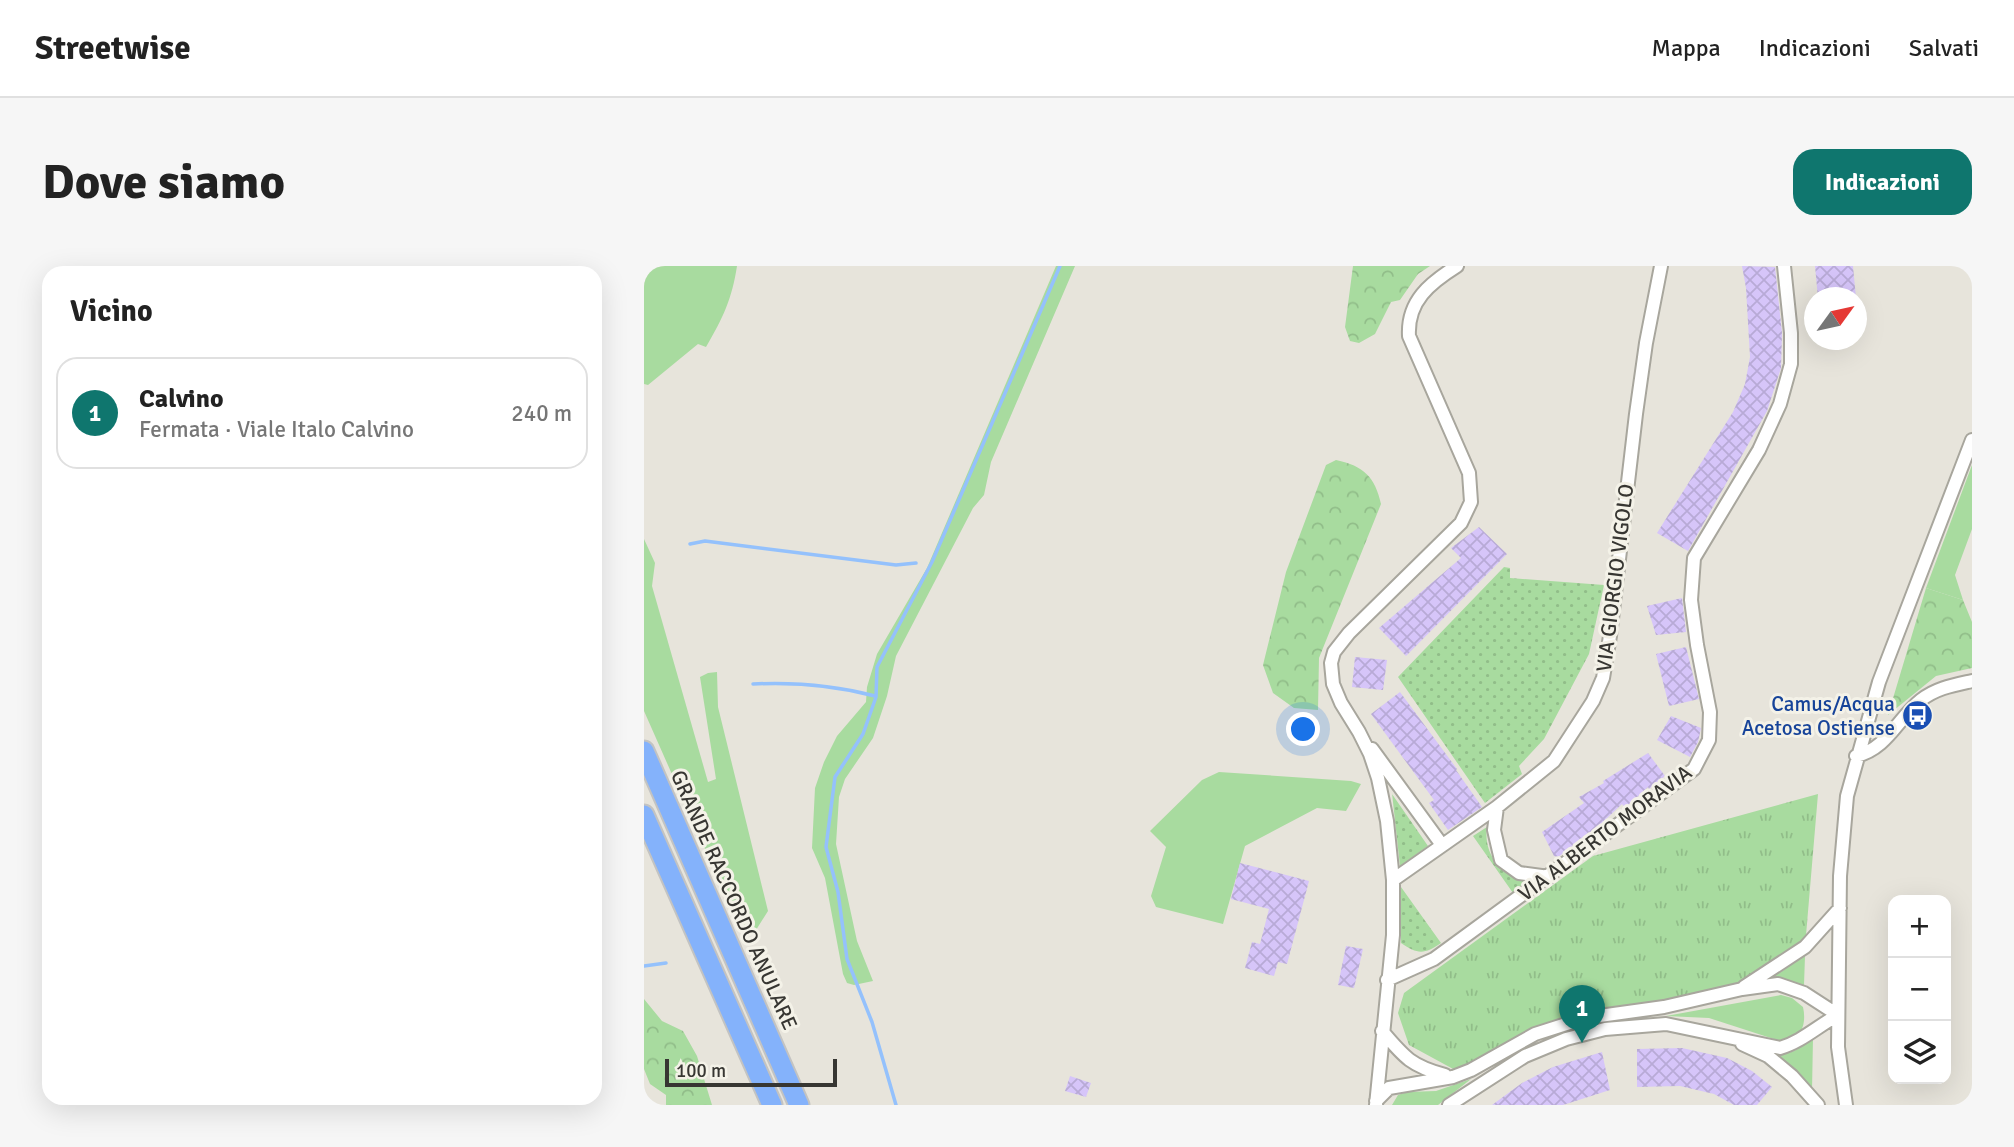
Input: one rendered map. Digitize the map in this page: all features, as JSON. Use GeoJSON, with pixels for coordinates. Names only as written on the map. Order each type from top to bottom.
{"type":"FeatureCollection","features":[{"type":"Feature","properties":{"kind":"highway","name":"GRANDE RACCORDO ANULARE"},"geometry":{"type":"LineString","coordinates":[[644,751],[799,1105]]}},
{"type":"Feature","properties":{"kind":"highway"},"geometry":{"type":"LineString","coordinates":[[644,815],[772,1105]]}},
{"type":"Feature","properties":{"kind":"street"},"geometry":{"type":"LineString","coordinates":[[1442,845],[1359,732],[1336,693],[1331,673],[1334,652],[1349,633],[1461,523],[1471,502],[1469,472],[1409,336],[1408,323],[1415,302],[1433,282],[1457,266]]}},
{"type":"Feature","properties":{"kind":"street","name":"VIA GIORGIO VIGOLO"},"geometry":{"type":"LineString","coordinates":[[1392,880],[1497,807],[1554,761],[1593,701],[1603,678],[1642,367],[1661,266]]}},
{"type":"Feature","properties":{"kind":"street","name":"VIA ALBERTO MORAVIA"},"geometry":{"type":"LineString","coordinates":[[1387,980],[1434,959],[1694,769],[1709,740],[1710,712],[1691,600],[1694,558],[1759,450],[1780,404],[1791,364],[1791,333],[1784,266]]}},
{"type":"Feature","properties":{"kind":"street"},"geometry":{"type":"LineString","coordinates":[[1846,1105],[1838,1047],[1838,1015],[1843,825],[1847,796],[1856,756],[1879,682],[1972,440]]}},
{"type":"Feature","properties":{"kind":"street"},"geometry":{"type":"LineString","coordinates":[[1856,756],[1877,748],[1920,701],[1934,691],[1972,681]]}},
{"type":"Feature","properties":{"kind":"street"},"geometry":{"type":"LineString","coordinates":[[1359,732],[1378,778],[1387,821],[1392,880],[1393,936],[1377,1104]]}},
{"type":"Feature","properties":{"kind":"street"},"geometry":{"type":"LineString","coordinates":[[1497,807],[1494,830],[1501,860],[1520,873],[1549,877]]}},
{"type":"Feature","properties":{"kind":"street"},"geometry":{"type":"LineString","coordinates":[[1742,989],[1805,947],[1840,908]]}},
{"type":"Feature","properties":{"kind":"street"},"geometry":{"type":"LineString","coordinates":[[1377,1104],[1389,1088],[1452,1077],[1471,1070],[1535,1034],[1585,1018],[1664,1007],[1742,989],[1778,984],[1804,993],[1838,1015]]}},
{"type":"Feature","properties":{"kind":"street"},"geometry":{"type":"LineString","coordinates":[[1448,1105],[1525,1056],[1566,1039],[1605,1029],[1665,1024],[1780,1048],[1795,1044],[1838,1015]]}},
{"type":"Feature","properties":{"kind":"street"},"geometry":{"type":"LineString","coordinates":[[1382,1031],[1400,1053],[1420,1068],[1452,1077]]}},
{"type":"Feature","properties":{"kind":"street"},"geometry":{"type":"LineString","coordinates":[[1723,1035],[1768,1056],[1792,1076],[1818,1105]]}},
{"type":"Feature","properties":{"kind":"green space"},"geometry":{"type":"Polygon","coordinates":[[[644,266],[737,266],[726,308],[706,347],[698,344],[648,385],[644,384],[644,266]]]}},
{"type":"Feature","properties":{"kind":"green space"},"geometry":{"type":"Polygon","coordinates":[[[1056,266],[1075,266],[991,462],[984,495],[973,508],[896,656],[887,696],[873,738],[845,779],[839,797],[836,844],[857,941],[873,981],[854,985],[847,983],[825,878],[812,848],[815,788],[837,736],[866,702],[867,687],[877,654],[927,568],[1056,266]]]}},
{"type":"Feature","properties":{"kind":"green space"},"geometry":{"type":"Polygon","coordinates":[[[1353,266],[1430,266],[1418,274],[1400,300],[1391,302],[1375,334],[1359,343],[1350,341],[1345,327],[1353,266]]]}},
{"type":"Feature","properties":{"kind":"green space"},"geometry":{"type":"Polygon","coordinates":[[[1336,460],[1367,474],[1381,504],[1319,658],[1318,710],[1294,708],[1273,693],[1263,665],[1286,572],[1326,465],[1336,460]]]}},
{"type":"Feature","properties":{"kind":"green space"},"geometry":{"type":"Polygon","coordinates":[[[1972,465],[1972,529],[1955,575],[1963,600],[1926,588],[1972,465]]]}},
{"type":"Feature","properties":{"kind":"green space"},"geometry":{"type":"Polygon","coordinates":[[[644,539],[655,563],[652,586],[708,782],[716,779],[700,677],[717,672],[718,707],[768,911],[756,930],[740,928],[644,711],[644,539]]]}},
{"type":"Feature","properties":{"kind":"green space"},"geometry":{"type":"Polygon","coordinates":[[[1504,567],[1510,568],[1510,578],[1604,585],[1589,654],[1544,739],[1519,766],[1522,774],[1485,803],[1398,677],[1504,567]]]}},
{"type":"Feature","properties":{"kind":"green space"},"geometry":{"type":"Polygon","coordinates":[[[1926,588],[1963,600],[1972,622],[1972,668],[1936,676],[1888,715],[1926,588]]]}},
{"type":"Feature","properties":{"kind":"green space"},"geometry":{"type":"Polygon","coordinates":[[[1219,772],[1351,781],[1361,784],[1346,811],[1317,808],[1245,846],[1223,924],[1156,907],[1151,896],[1166,847],[1150,831],[1202,780],[1219,772]]]}},
{"type":"Feature","properties":{"kind":"green space"},"geometry":{"type":"Polygon","coordinates":[[[1392,794],[1428,846],[1400,866],[1392,794]]]}},
{"type":"Feature","properties":{"kind":"green space"},"geometry":{"type":"Polygon","coordinates":[[[1818,794],[1805,947],[1726,994],[1585,1018],[1455,1070],[1409,1045],[1398,1013],[1404,993],[1593,856],[1818,794]]]}},
{"type":"Feature","properties":{"kind":"green space"},"geometry":{"type":"Polygon","coordinates":[[[1487,827],[1488,846],[1496,862],[1510,875],[1528,882],[1513,893],[1473,836],[1487,827]]]}},
{"type":"Feature","properties":{"kind":"green space"},"geometry":{"type":"Polygon","coordinates":[[[1401,887],[1441,943],[1421,952],[1401,943],[1401,887]]]}},
{"type":"Feature","properties":{"kind":"green space"},"geometry":{"type":"Polygon","coordinates":[[[1805,956],[1804,985],[1789,981],[1770,982],[1769,978],[1805,956]]]}},
{"type":"Feature","properties":{"kind":"green space"},"geometry":{"type":"Polygon","coordinates":[[[1781,995],[1792,998],[1803,1007],[1804,1014],[1801,1031],[1787,1041],[1709,1018],[1666,1016],[1781,995]]]}},
{"type":"Feature","properties":{"kind":"green space"},"geometry":{"type":"Polygon","coordinates":[[[644,999],[662,1021],[683,1031],[697,1056],[712,1105],[666,1105],[666,1095],[650,1084],[644,1069],[644,999]]]}},
{"type":"Feature","properties":{"kind":"green space"},"geometry":{"type":"Polygon","coordinates":[[[1813,1038],[1812,1091],[1762,1048],[1777,1053],[1789,1053],[1813,1038]]]}},
{"type":"Feature","properties":{"kind":"green space"},"geometry":{"type":"Polygon","coordinates":[[[1471,1079],[1438,1105],[1392,1105],[1398,1095],[1407,1092],[1436,1091],[1471,1079]]]}},
{"type":"Feature","properties":{"kind":"building"},"geometry":{"type":"Polygon","coordinates":[[[1742,266],[1775,267],[1782,333],[1781,368],[1767,411],[1688,551],[1657,533],[1733,412],[1745,384],[1750,357],[1742,266]]]}},
{"type":"Feature","properties":{"kind":"building"},"geometry":{"type":"Polygon","coordinates":[[[1815,266],[1853,266],[1855,287],[1817,287],[1815,266]]]}},
{"type":"Feature","properties":{"kind":"building"},"geometry":{"type":"Polygon","coordinates":[[[1479,527],[1507,554],[1406,656],[1379,628],[1461,558],[1451,548],[1479,527]]]}},
{"type":"Feature","properties":{"kind":"building"},"geometry":{"type":"Polygon","coordinates":[[[1682,598],[1686,632],[1656,635],[1647,606],[1682,598]]]}},
{"type":"Feature","properties":{"kind":"building"},"geometry":{"type":"Polygon","coordinates":[[[1686,647],[1699,699],[1669,706],[1656,654],[1686,647]]]}},
{"type":"Feature","properties":{"kind":"building"},"geometry":{"type":"Polygon","coordinates":[[[1355,657],[1387,660],[1383,690],[1352,687],[1355,657]]]}},
{"type":"Feature","properties":{"kind":"building"},"geometry":{"type":"Polygon","coordinates":[[[1400,692],[1482,807],[1448,830],[1429,803],[1434,800],[1371,714],[1400,692]]]}},
{"type":"Feature","properties":{"kind":"building"},"geometry":{"type":"Polygon","coordinates":[[[1671,716],[1701,728],[1698,742],[1690,757],[1657,740],[1671,716]]]}},
{"type":"Feature","properties":{"kind":"building"},"geometry":{"type":"Polygon","coordinates":[[[1648,753],[1665,776],[1625,808],[1622,804],[1589,835],[1558,857],[1554,856],[1542,832],[1584,803],[1579,797],[1648,753]]]}},
{"type":"Feature","properties":{"kind":"building"},"geometry":{"type":"Polygon","coordinates":[[[1240,863],[1309,881],[1287,964],[1278,962],[1274,976],[1245,968],[1252,942],[1260,944],[1269,909],[1231,899],[1240,863]]]}},
{"type":"Feature","properties":{"kind":"building"},"geometry":{"type":"Polygon","coordinates":[[[1346,946],[1363,949],[1354,988],[1338,985],[1346,946]]]}},
{"type":"Feature","properties":{"kind":"building"},"geometry":{"type":"Polygon","coordinates":[[[1682,1048],[1727,1058],[1752,1071],[1772,1087],[1757,1105],[1734,1105],[1714,1094],[1680,1086],[1637,1087],[1637,1049],[1682,1048]]]}},
{"type":"Feature","properties":{"kind":"building"},"geometry":{"type":"Polygon","coordinates":[[[1602,1052],[1610,1090],[1563,1105],[1492,1105],[1522,1083],[1553,1067],[1602,1052]]]}},
{"type":"Feature","properties":{"kind":"building"},"geometry":{"type":"Polygon","coordinates":[[[1070,1076],[1091,1083],[1086,1097],[1065,1091],[1070,1076]]]}},
{"type":"Feature","properties":{"kind":"waterway"},"geometry":{"type":"LineString","coordinates":[[896,1105],[872,1022],[847,959],[838,892],[826,847],[835,777],[863,734],[876,697],[877,667],[932,562],[1060,266]]}},
{"type":"Feature","properties":{"kind":"waterway"},"geometry":{"type":"LineString","coordinates":[[690,544],[705,541],[896,565],[916,563]]}},
{"type":"Feature","properties":{"kind":"waterway"},"geometry":{"type":"LineString","coordinates":[[753,684],[814,685],[875,696]]}},
{"type":"Feature","properties":{"kind":"waterway"},"geometry":{"type":"LineString","coordinates":[[644,966],[666,963]]}},
{"type":"Feature","properties":{"kind":"place","name":"Camus/Acqua Acetosa Ostiense"},"geometry":{"type":"Point","coordinates":[1918,716]}},
{"type":"Feature","properties":{"kind":"place","name":"Calvino"},"geometry":{"type":"Point","coordinates":[1582,1043]}}]}
